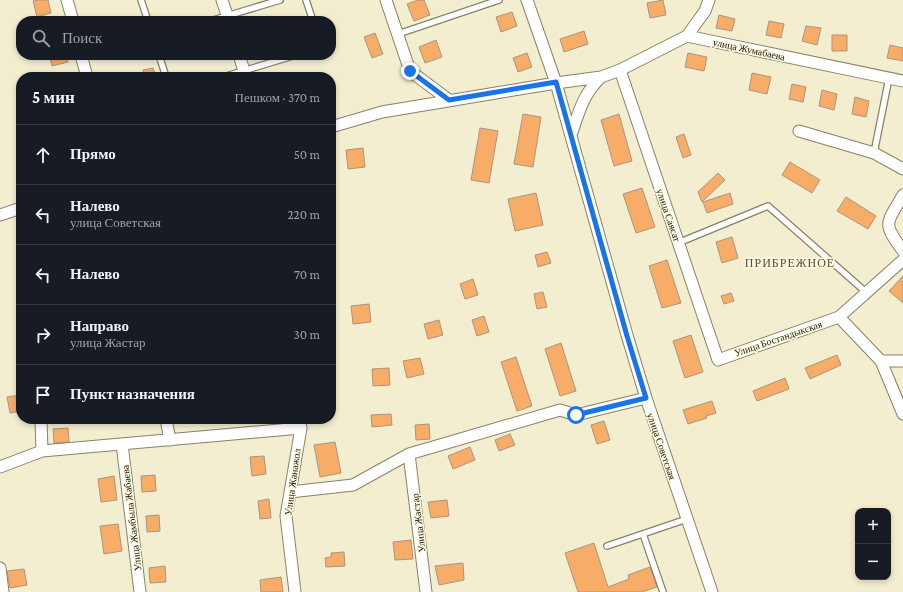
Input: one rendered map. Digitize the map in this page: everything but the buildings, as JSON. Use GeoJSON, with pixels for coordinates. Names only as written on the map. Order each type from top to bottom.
{"type":"FeatureCollection","features":[{"type":"Feature","properties":{"kind":"street"},"geometry":{"type":"LineString","coordinates":[[67,0],[72,16]]}},
{"type":"Feature","properties":{"kind":"street"},"geometry":{"type":"LineString","coordinates":[[222,0],[227,16]]}},
{"type":"Feature","properties":{"kind":"street"},"geometry":{"type":"LineString","coordinates":[[386,0],[410,71],[449,100]]}},
{"type":"Feature","properties":{"kind":"street","name":"улица Советская"},"geometry":{"type":"LineString","coordinates":[[527,0],[556,82],[627,336],[646,398],[712,592]]}},
{"type":"Feature","properties":{"kind":"street"},"geometry":{"type":"LineString","coordinates":[[336,126],[382,112],[556,82],[601,77],[620,70],[687,36],[705,11],[709,0]]}},
{"type":"Feature","properties":{"kind":"street","name":"улица Жумабаева"},"geometry":{"type":"LineString","coordinates":[[687,36],[903,81]]}},
{"type":"Feature","properties":{"kind":"street"},"geometry":{"type":"LineString","coordinates":[[82,60],[86,72]]}},
{"type":"Feature","properties":{"kind":"street"},"geometry":{"type":"LineString","coordinates":[[241,60],[244,72]]}},
{"type":"Feature","properties":{"kind":"street","name":"улица Саясат"},"geometry":{"type":"LineString","coordinates":[[620,70],[718,360]]}},
{"type":"Feature","properties":{"kind":"street"},"geometry":{"type":"LineString","coordinates":[[571,135],[584,98],[591,86],[601,77]]}},
{"type":"Feature","properties":{"kind":"street"},"geometry":{"type":"LineString","coordinates":[[799,131],[874,153],[903,169]]}},
{"type":"Feature","properties":{"kind":"street"},"geometry":{"type":"LineString","coordinates":[[903,195],[889,219],[888,226],[890,233],[903,251]]}},
{"type":"Feature","properties":{"kind":"street"},"geometry":{"type":"LineString","coordinates":[[0,215],[16,210]]}},
{"type":"Feature","properties":{"kind":"street","name":"Улица Бостандыкская"},"geometry":{"type":"LineString","coordinates":[[718,360],[839,317],[903,260]]}},
{"type":"Feature","properties":{"kind":"street"},"geometry":{"type":"LineString","coordinates":[[839,317],[881,361],[903,414]]}},
{"type":"Feature","properties":{"kind":"street"},"geometry":{"type":"LineString","coordinates":[[881,361],[903,361]]}},
{"type":"Feature","properties":{"kind":"street"},"geometry":{"type":"LineString","coordinates":[[290,492],[353,485],[409,454],[560,410],[576,415],[646,398]]}},
{"type":"Feature","properties":{"kind":"street"},"geometry":{"type":"LineString","coordinates":[[41,424],[42,451]]}},
{"type":"Feature","properties":{"kind":"street"},"geometry":{"type":"LineString","coordinates":[[167,424],[170,440]]}},
{"type":"Feature","properties":{"kind":"street"},"geometry":{"type":"LineString","coordinates":[[0,467],[42,451],[170,440],[292,424]]}},
{"type":"Feature","properties":{"kind":"street","name":"Улица Жанажол"},"geometry":{"type":"LineString","coordinates":[[295,592],[286,516],[300,424]]}},
{"type":"Feature","properties":{"kind":"street","name":"Улица Жамбыла Жабаева"},"geometry":{"type":"LineString","coordinates":[[122,444],[140,592]]}},
{"type":"Feature","properties":{"kind":"street","name":"Улица Жастар"},"geometry":{"type":"LineString","coordinates":[[409,454],[426,592]]}},
{"type":"Feature","properties":{"kind":"street"},"geometry":{"type":"LineString","coordinates":[[0,568],[3,592]]}},
{"type":"Feature","properties":{"kind":"lane"},"geometry":{"type":"LineString","coordinates":[[142,0],[147,16]]}},
{"type":"Feature","properties":{"kind":"lane"},"geometry":{"type":"LineString","coordinates":[[234,16],[280,0]]}},
{"type":"Feature","properties":{"kind":"lane"},"geometry":{"type":"LineString","coordinates":[[306,0],[311,16]]}},
{"type":"Feature","properties":{"kind":"lane"},"geometry":{"type":"LineString","coordinates":[[398,34],[499,0]]}},
{"type":"Feature","properties":{"kind":"lane"},"geometry":{"type":"LineString","coordinates":[[161,60],[164,72]]}},
{"type":"Feature","properties":{"kind":"lane"},"geometry":{"type":"LineString","coordinates":[[250,72],[283,60]]}},
{"type":"Feature","properties":{"kind":"lane"},"geometry":{"type":"LineString","coordinates":[[874,153],[889,78]]}},
{"type":"Feature","properties":{"kind":"lane"},"geometry":{"type":"LineString","coordinates":[[678,243],[768,206],[867,293]]}},
{"type":"Feature","properties":{"kind":"lane"},"geometry":{"type":"LineString","coordinates":[[607,546],[687,519]]}},
{"type":"Feature","properties":{"kind":"lane"},"geometry":{"type":"LineString","coordinates":[[643,534],[663,592]]}},
{"type":"Feature","properties":{"kind":"district","name":"ПРИБРЕЖНОЕ"},"geometry":{"type":"Point","coordinates":[790,263]}},
{"type":"Feature","properties":{"kind":"route"},"geometry":{"type":"LineString","coordinates":[[410,71],[449,100],[556,82],[627,336],[646,398],[576,415]]}}]}
